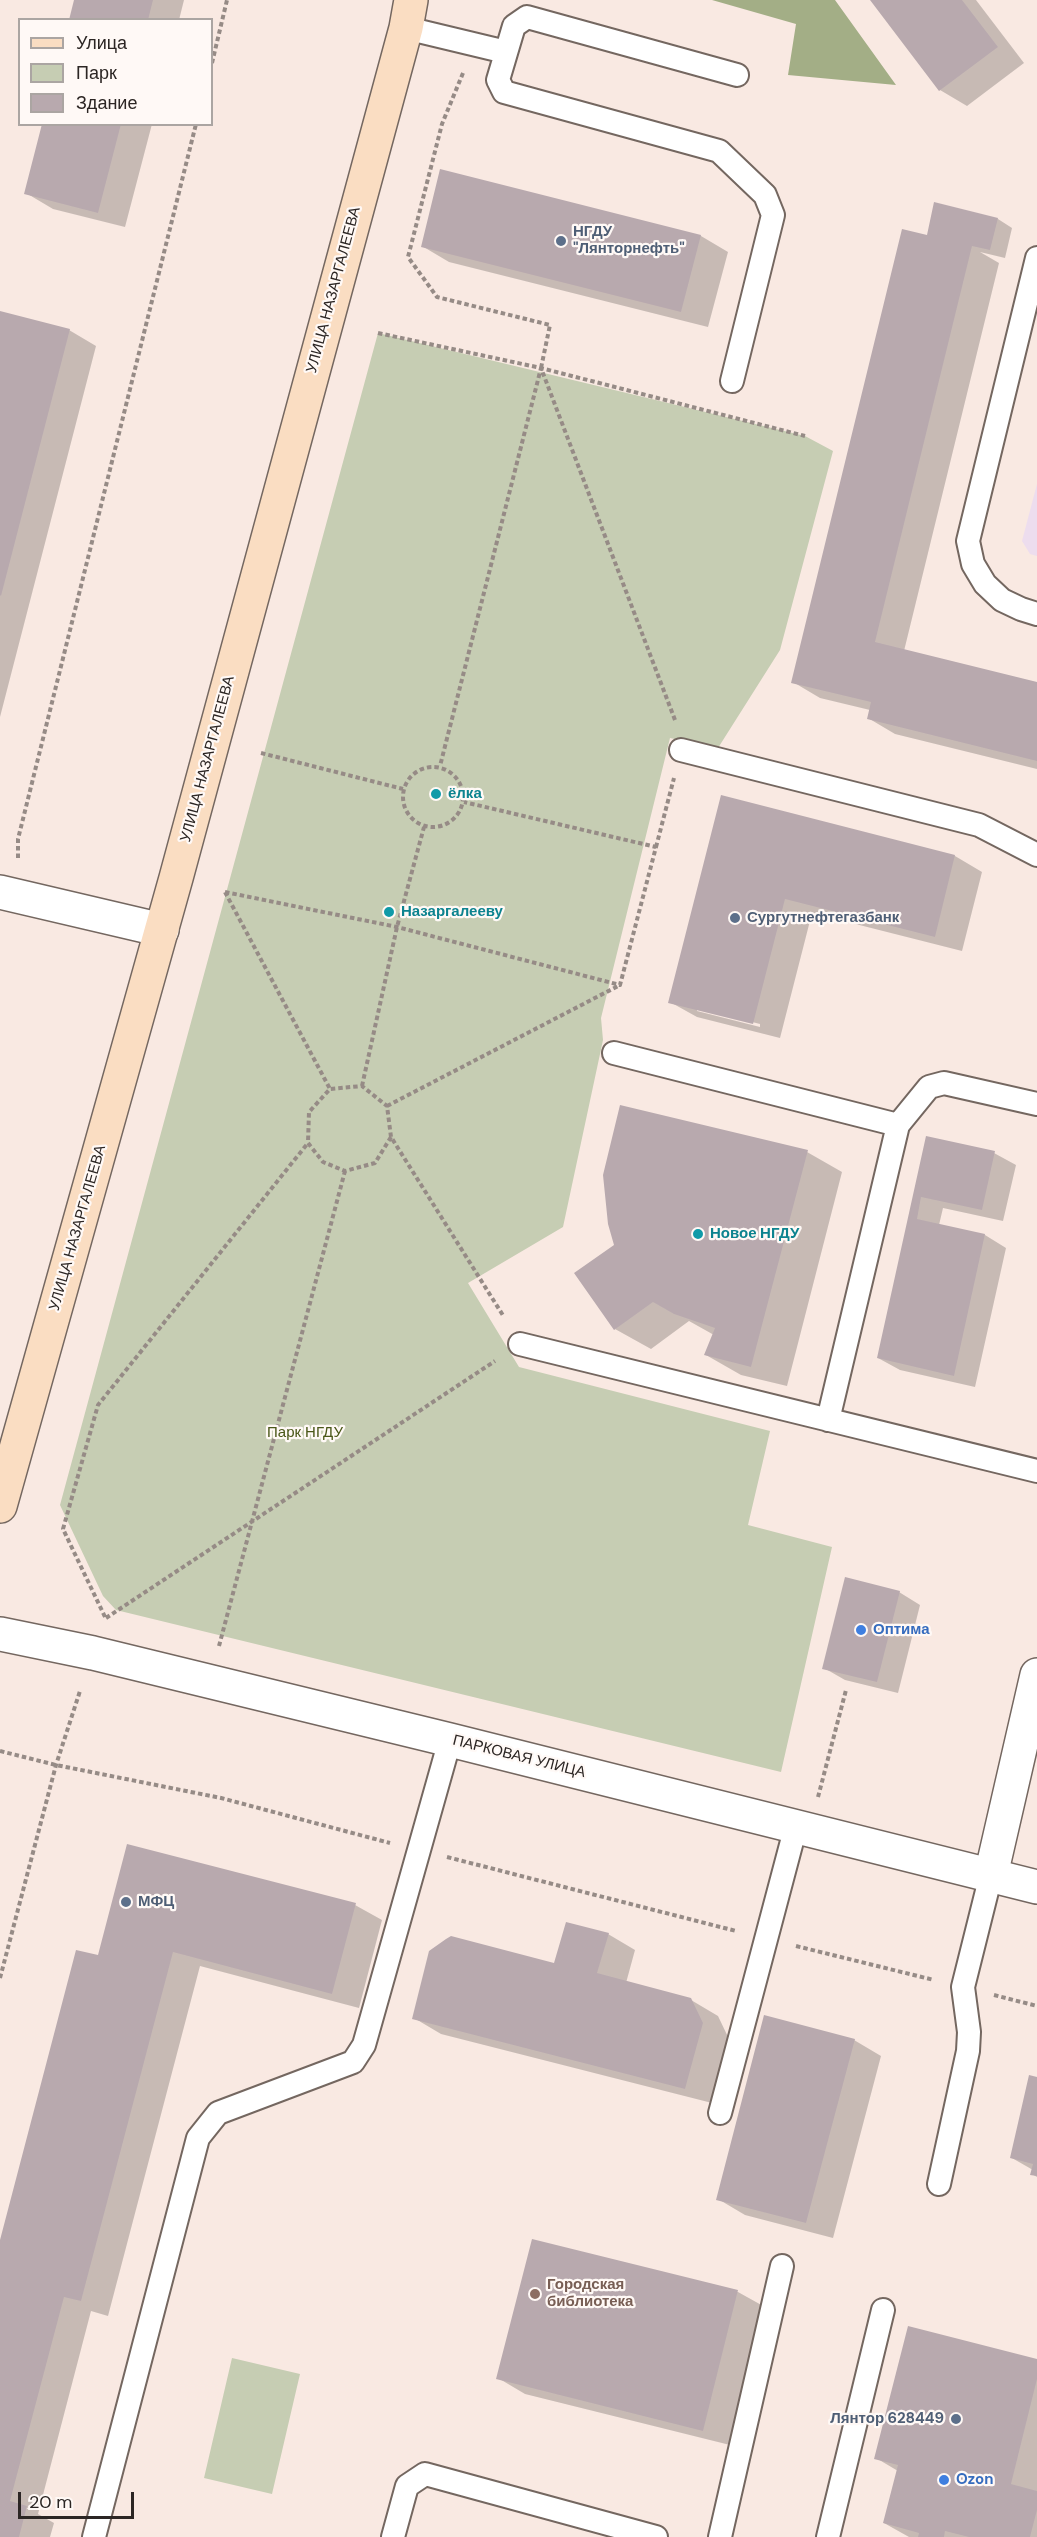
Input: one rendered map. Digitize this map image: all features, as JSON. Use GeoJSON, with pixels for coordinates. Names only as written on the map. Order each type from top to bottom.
{"type":"FeatureCollection","features":[{"type":"Feature","properties":{"kind":"main road","name":"УЛИЦА НАЗАРГАЛЕЕВА"},"geometry":{"type":"LineString","coordinates":[[0,1506],[162,930],[410,10]]}},
{"type":"Feature","properties":{"kind":"street"},"geometry":{"type":"LineString","coordinates":[[7,894],[162,930]]}},
{"type":"Feature","properties":{"kind":"street","name":"ПАРКОВАЯ УЛИЦА"},"geometry":{"type":"LineString","coordinates":[[0,1634],[93,1653],[450,1740],[1037,1887]]}},
{"type":"Feature","properties":{"kind":"street"},"geometry":{"type":"LineString","coordinates":[[991,1875],[1037,1675]]}},
{"type":"Feature","properties":{"kind":"lane"},"geometry":{"type":"LineString","coordinates":[[410,10],[475,45],[506,52]]}},
{"type":"Feature","properties":{"kind":"lane"},"geometry":{"type":"LineString","coordinates":[[732,381],[773,215],[765,195],[719,151],[504,92],[498,80],[514,26],[526,17],[737,75]]}},
{"type":"Feature","properties":{"kind":"lane"},"geometry":{"type":"LineString","coordinates":[[1037,258],[968,541],[973,564],[985,584],[1002,600],[1037,614]]}},
{"type":"Feature","properties":{"kind":"lane"},"geometry":{"type":"LineString","coordinates":[[681,750],[979,825],[1037,855]]}},
{"type":"Feature","properties":{"kind":"lane"},"geometry":{"type":"LineString","coordinates":[[614,1053],[898,1125]]}},
{"type":"Feature","properties":{"kind":"lane"},"geometry":{"type":"LineString","coordinates":[[828,1419],[898,1125],[929,1087],[944,1083],[1037,1104]]}},
{"type":"Feature","properties":{"kind":"lane"},"geometry":{"type":"LineString","coordinates":[[520,1344],[1037,1471]]}},
{"type":"Feature","properties":{"kind":"lane"},"geometry":{"type":"LineString","coordinates":[[94,2537],[198,2138],[218,2113],[353,2062],[364,2045],[450,1740]]}},
{"type":"Feature","properties":{"kind":"lane"},"geometry":{"type":"LineString","coordinates":[[720,2113],[796,1826]]}},
{"type":"Feature","properties":{"kind":"lane"},"geometry":{"type":"LineString","coordinates":[[939,2184],[968,2051],[969,2032],[963,1987],[991,1875]]}},
{"type":"Feature","properties":{"kind":"lane"},"geometry":{"type":"LineString","coordinates":[[720,2537],[782,2266]]}},
{"type":"Feature","properties":{"kind":"lane"},"geometry":{"type":"LineString","coordinates":[[828,2537],[883,2310]]}},
{"type":"Feature","properties":{"kind":"lane"},"geometry":{"type":"LineString","coordinates":[[393,2537],[407,2486],[425,2474],[656,2537]]}},
{"type":"Feature","properties":{"kind":"path"},"geometry":{"type":"LineString","coordinates":[[213,59],[227,0]]}},
{"type":"Feature","properties":{"kind":"path"},"geometry":{"type":"LineString","coordinates":[[440,766],[550,325],[437,297],[408,257],[442,124],[475,45]]}},
{"type":"Feature","properties":{"kind":"path"},"geometry":{"type":"LineString","coordinates":[[7,894],[18,839],[196,126]]}},
{"type":"Feature","properties":{"kind":"path"},"geometry":{"type":"LineString","coordinates":[[378,333],[540,368],[805,436]]}},
{"type":"Feature","properties":{"kind":"path"},"geometry":{"type":"LineString","coordinates":[[387,1106],[620,985],[681,750],[683,740],[540,368]]}},
{"type":"Feature","properties":{"kind":"path"},"geometry":{"type":"LineString","coordinates":[[261,753],[403,789]]}},
{"type":"Feature","properties":{"kind":"path"},"geometry":{"type":"LineString","coordinates":[[440,766],[462,782],[465,802],[450,824],[424,827],[405,812],[403,789],[417,770],[440,766]]}},
{"type":"Feature","properties":{"kind":"path"},"geometry":{"type":"LineString","coordinates":[[465,802],[656,847]]}},
{"type":"Feature","properties":{"kind":"path"},"geometry":{"type":"LineString","coordinates":[[362,1086],[397,927],[424,827]]}},
{"type":"Feature","properties":{"kind":"path"},"geometry":{"type":"LineString","coordinates":[[330,1089],[225,892],[397,927],[620,985]]}},
{"type":"Feature","properties":{"kind":"path"},"geometry":{"type":"LineString","coordinates":[[105,1618],[520,1344],[392,1137],[387,1106],[362,1086],[330,1089],[309,1112],[308,1143],[98,1405],[63,1528],[105,1618],[116,1621]]}},
{"type":"Feature","properties":{"kind":"path"},"geometry":{"type":"LineString","coordinates":[[308,1143],[322,1162],[345,1171],[375,1163],[392,1137]]}},
{"type":"Feature","properties":{"kind":"path"},"geometry":{"type":"LineString","coordinates":[[207,1644],[219,1647],[345,1171]]}},
{"type":"Feature","properties":{"kind":"path"},"geometry":{"type":"LineString","coordinates":[[0,1978],[56,1765],[80,1691]]}},
{"type":"Feature","properties":{"kind":"path"},"geometry":{"type":"LineString","coordinates":[[0,1750],[56,1765],[220,1798],[1037,2006]]}},
{"type":"Feature","properties":{"kind":"shaded area"},"geometry":{"type":"Polygon","coordinates":[[[1037,484],[1037,556],[1030,554],[1022,541],[1037,484]]]}},
{"type":"Feature","properties":{"kind":"green space"},"geometry":{"type":"Polygon","coordinates":[[[712,0],[835,0],[896,85],[788,75],[796,24],[712,0]]]}},
{"type":"Feature","properties":{"kind":"green space","name":"Парк НГДУ"},"geometry":{"type":"Polygon","coordinates":[[[378,333],[805,436],[833,451],[780,650],[718,748],[670,738],[601,1018],[603,1040],[563,1227],[468,1283],[519,1367],[770,1431],[748,1525],[832,1547],[781,1772],[116,1610],[103,1596],[60,1505],[378,333]]]}},
{"type":"Feature","properties":{"kind":"green space"},"geometry":{"type":"Polygon","coordinates":[[[232,2358],[300,2374],[272,2494],[204,2478],[232,2358]]]}},
{"type":"Feature","properties":{"kind":"building"},"geometry":{"type":"Polygon","coordinates":[[[74,0],[153,0],[148,18],[70,18],[74,0]]]}},
{"type":"Feature","properties":{"kind":"building"},"geometry":{"type":"Polygon","coordinates":[[[870,0],[962,0],[998,47],[939,91],[870,0]]]}},
{"type":"Feature","properties":{"kind":"building"},"geometry":{"type":"Polygon","coordinates":[[[41,126],[120,126],[98,213],[24,194],[41,126]]]}},
{"type":"Feature","properties":{"kind":"building","name":"НГДУ \"Лянторнефть\""},"geometry":{"type":"Polygon","coordinates":[[[440,169],[701,235],[681,312],[421,247],[440,169]]]}},
{"type":"Feature","properties":{"kind":"building"},"geometry":{"type":"Polygon","coordinates":[[[934,202],[998,218],[990,250],[972,246],[875,642],[1037,682],[1037,761],[867,719],[871,702],[791,683],[902,229],[927,235],[934,202]]]}},
{"type":"Feature","properties":{"kind":"building"},"geometry":{"type":"Polygon","coordinates":[[[0,311],[70,329],[1,596],[0,595],[0,311]]]}},
{"type":"Feature","properties":{"kind":"building","name":"Сургутнефтегазбанк"},"geometry":{"type":"Polygon","coordinates":[[[721,795],[955,855],[935,937],[785,899],[753,1024],[668,1003],[721,795]]]}},
{"type":"Feature","properties":{"kind":"building","name":"Новое НГДУ"},"geometry":{"type":"Polygon","coordinates":[[[620,1105],[808,1150],[751,1367],[704,1355],[715,1328],[674,1314],[653,1302],[614,1330],[574,1273],[614,1245],[608,1224],[603,1175],[620,1105]]]}},
{"type":"Feature","properties":{"kind":"building"},"geometry":{"type":"Polygon","coordinates":[[[926,1136],[995,1151],[982,1210],[921,1197],[917,1219],[985,1234],[954,1376],[877,1358],[926,1136]]]}},
{"type":"Feature","properties":{"kind":"building","name":"Оптима"},"geometry":{"type":"Polygon","coordinates":[[[845,1577],[900,1591],[877,1682],[822,1669],[845,1577]]]}},
{"type":"Feature","properties":{"kind":"building"},"geometry":{"type":"Polygon","coordinates":[[[127,1844],[356,1903],[332,1994],[173,1952],[81,2301],[64,2297],[10,2501],[27,2506],[19,2537],[0,2537],[0,2240],[76,1950],[98,1955],[127,1844]]]}},
{"type":"Feature","properties":{"kind":"building"},"geometry":{"type":"Polygon","coordinates":[[[566,1922],[609,1933],[597,1973],[691,1998],[703,2023],[685,2089],[412,2019],[429,1951],[446,1939],[451,1936],[554,1963],[566,1922]]]}},
{"type":"Feature","properties":{"kind":"building"},"geometry":{"type":"Polygon","coordinates":[[[764,2015],[855,2039],[806,2223],[716,2200],[764,2015]]]}},
{"type":"Feature","properties":{"kind":"building"},"geometry":{"type":"Polygon","coordinates":[[[1029,2075],[1037,2077],[1037,2176],[1030,2175],[1033,2164],[1010,2158],[1029,2075]]]}},
{"type":"Feature","properties":{"kind":"building"},"geometry":{"type":"Polygon","coordinates":[[[532,2239],[738,2290],[703,2431],[496,2379],[532,2239]]]}},
{"type":"Feature","properties":{"kind":"building","name":"Лянтор 628449"},"geometry":{"type":"Polygon","coordinates":[[[908,2326],[1037,2359],[1037,2379],[1011,2484],[1037,2491],[1037,2510],[1030,2537],[969,2537],[945,2531],[944,2537],[918,2537],[919,2533],[883,2523],[898,2465],[874,2459],[908,2326]]]}},
{"type":"Feature","properties":{"kind":"place","name":"НГДУ \"Лянторнефть\""},"geometry":{"type":"Point","coordinates":[561,241]}},
{"type":"Feature","properties":{"kind":"place","name":"ёлка"},"geometry":{"type":"Point","coordinates":[436,794]}},
{"type":"Feature","properties":{"kind":"place","name":"Назаргалееву"},"geometry":{"type":"Point","coordinates":[389,912]}},
{"type":"Feature","properties":{"kind":"place","name":"Сургутнефтегазбанк"},"geometry":{"type":"Point","coordinates":[735,918]}},
{"type":"Feature","properties":{"kind":"place","name":"Новое НГДУ"},"geometry":{"type":"Point","coordinates":[698,1234]}},
{"type":"Feature","properties":{"kind":"place","name":"Оптима"},"geometry":{"type":"Point","coordinates":[861,1630]}},
{"type":"Feature","properties":{"kind":"place","name":"МФЦ"},"geometry":{"type":"Point","coordinates":[126,1902]}},
{"type":"Feature","properties":{"kind":"place","name":"Городская библиотека"},"geometry":{"type":"Point","coordinates":[535,2294]}},
{"type":"Feature","properties":{"kind":"place","name":"Лянтор 628449"},"geometry":{"type":"Point","coordinates":[956,2419]}},
{"type":"Feature","properties":{"kind":"place","name":"Ozon"},"geometry":{"type":"Point","coordinates":[944,2480]}}]}
